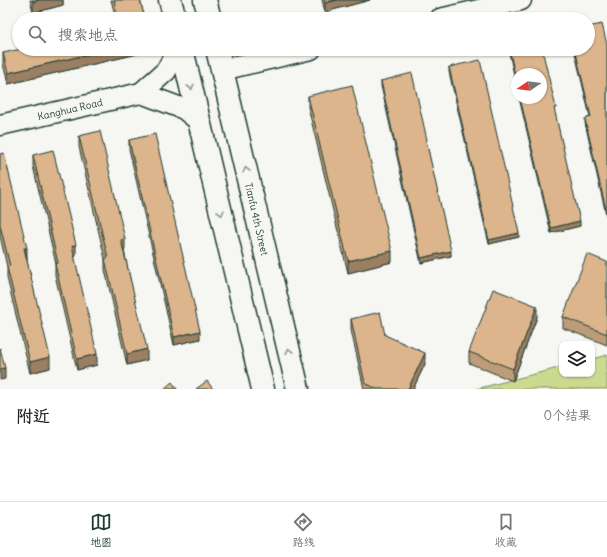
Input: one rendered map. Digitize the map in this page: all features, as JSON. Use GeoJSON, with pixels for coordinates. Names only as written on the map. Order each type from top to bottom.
{"type":"FeatureCollection","features":[{"type":"Feature","properties":{"kind":"main road"},"geometry":{"type":"LineString","coordinates":[[170,0],[173,12]]}},
{"type":"Feature","properties":{"kind":"main road"},"geometry":{"type":"LineString","coordinates":[[205,0],[208,12]]}},
{"type":"Feature","properties":{"kind":"main road"},"geometry":{"type":"LineString","coordinates":[[184,56],[263,389]]}},
{"type":"Feature","properties":{"kind":"main road","name":"Tianfu 4th Street"},"geometry":{"type":"LineString","coordinates":[[219,59],[298,389]]}},
{"type":"Feature","properties":{"kind":"street"},"geometry":{"type":"LineString","coordinates":[[470,12],[521,0]]}},
{"type":"Feature","properties":{"kind":"street"},"geometry":{"type":"LineString","coordinates":[[174,56],[166,71],[141,92],[184,109],[199,121]]}},
{"type":"Feature","properties":{"kind":"street"},"geometry":{"type":"LineString","coordinates":[[219,59],[247,56]]}},
{"type":"Feature","properties":{"kind":"street","name":"Kanghua Road"},"geometry":{"type":"LineString","coordinates":[[0,125],[141,92]]}},
{"type":"Feature","properties":{"kind":"green space"},"geometry":{"type":"Polygon","coordinates":[[[607,355],[607,389],[476,389],[559,368],[559,377],[595,377],[595,358],[607,355]]]}},
{"type":"Feature","properties":{"kind":"building"},"geometry":{"type":"Polygon","coordinates":[[[114,0],[140,0],[143,12],[117,12],[114,0]]]}},
{"type":"Feature","properties":{"kind":"building"},"geometry":{"type":"Polygon","coordinates":[[[324,0],[337,0],[325,3],[324,0]]]}},
{"type":"Feature","properties":{"kind":"building"},"geometry":{"type":"Polygon","coordinates":[[[602,24],[607,45],[607,214],[585,119],[591,117],[577,56],[595,56],[595,26],[602,24]]]}},
{"type":"Feature","properties":{"kind":"building"},"geometry":{"type":"Polygon","coordinates":[[[12,51],[12,56],[81,56],[8,73],[3,53],[12,51]]]}},
{"type":"Feature","properties":{"kind":"building"},"geometry":{"type":"Polygon","coordinates":[[[511,56],[544,56],[547,68],[513,68],[511,56]]]}},
{"type":"Feature","properties":{"kind":"building"},"geometry":{"type":"Polygon","coordinates":[[[480,60],[519,233],[489,240],[449,67],[480,60]]]}},
{"type":"Feature","properties":{"kind":"building"},"geometry":{"type":"Polygon","coordinates":[[[547,70],[556,108],[554,108],[580,221],[551,228],[521,104],[547,104],[547,70]]]}},
{"type":"Feature","properties":{"kind":"building"},"geometry":{"type":"Polygon","coordinates":[[[412,73],[451,251],[421,258],[381,81],[412,73]]]}},
{"type":"Feature","properties":{"kind":"building"},"geometry":{"type":"Polygon","coordinates":[[[352,85],[392,251],[348,261],[308,96],[352,85]]]}},
{"type":"Feature","properties":{"kind":"building"},"geometry":{"type":"Polygon","coordinates":[[[100,131],[125,239],[121,240],[147,349],[127,354],[105,259],[108,258],[79,136],[100,131]]]}},
{"type":"Feature","properties":{"kind":"building"},"geometry":{"type":"Polygon","coordinates":[[[155,134],[200,331],[174,337],[129,140],[155,134]]]}},
{"type":"Feature","properties":{"kind":"building"},"geometry":{"type":"Polygon","coordinates":[[[53,150],[76,245],[72,246],[97,354],[77,359],[55,264],[58,263],[33,155],[53,150]]]}},
{"type":"Feature","properties":{"kind":"building"},"geometry":{"type":"Polygon","coordinates":[[[4,153],[27,248],[24,248],[50,357],[30,362],[7,267],[10,266],[0,225],[0,154],[4,153]]]}},
{"type":"Feature","properties":{"kind":"building"},"geometry":{"type":"Polygon","coordinates":[[[587,254],[607,262],[607,334],[563,317],[587,254]]]}},
{"type":"Feature","properties":{"kind":"building"},"geometry":{"type":"Polygon","coordinates":[[[493,289],[537,306],[513,369],[469,352],[493,289]]]}},
{"type":"Feature","properties":{"kind":"building"},"geometry":{"type":"Polygon","coordinates":[[[380,312],[385,335],[425,353],[408,389],[377,389],[365,383],[351,319],[380,312]]]}},
{"type":"Feature","properties":{"kind":"building"},"geometry":{"type":"Polygon","coordinates":[[[0,348],[5,368],[0,369],[0,348]]]}},
{"type":"Feature","properties":{"kind":"building"},"geometry":{"type":"Polygon","coordinates":[[[207,381],[213,389],[196,389],[207,381]]]}},
{"type":"Feature","properties":{"kind":"building"},"geometry":{"type":"Polygon","coordinates":[[[172,382],[177,389],[164,389],[172,382]]]}}]}
